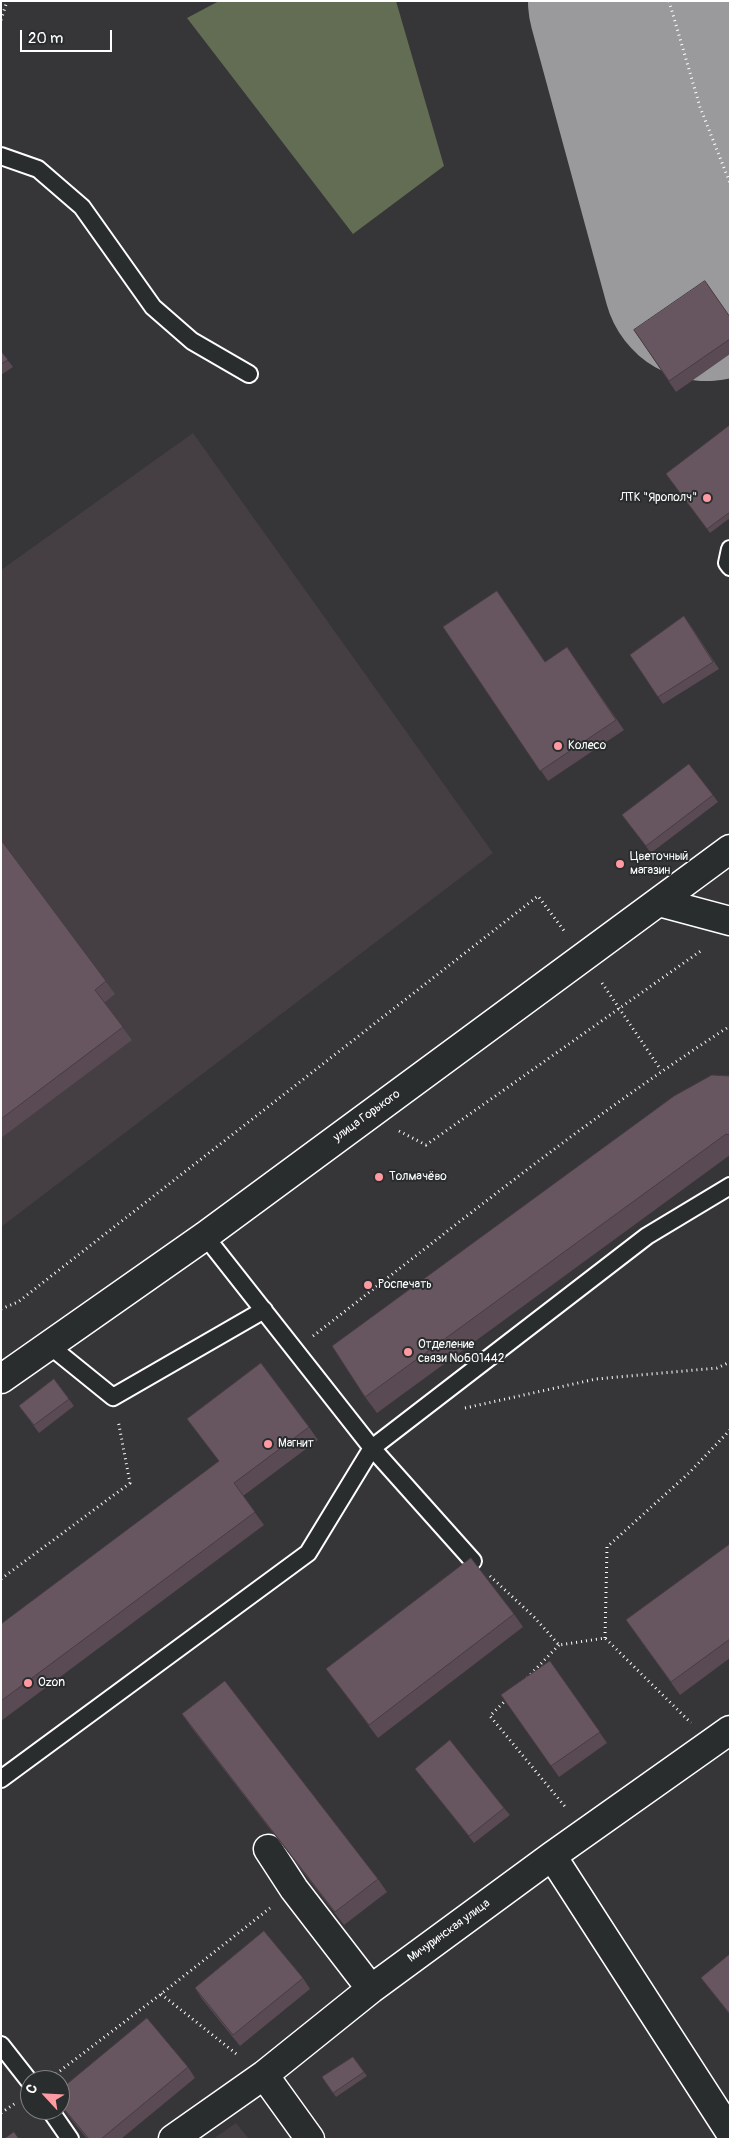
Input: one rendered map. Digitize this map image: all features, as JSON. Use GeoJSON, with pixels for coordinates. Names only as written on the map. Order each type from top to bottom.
{"type":"FeatureCollection","features":[{"type":"Feature","properties":{"kind":"street","name":"улица Горького"},"geometry":{"type":"LineString","coordinates":[[1,1380],[205,1236],[730,849]]}},
{"type":"Feature","properties":{"kind":"street"},"geometry":{"type":"LineString","coordinates":[[659,902],[730,920]]}},
{"type":"Feature","properties":{"kind":"street","name":"Мичуринская улица"},"geometry":{"type":"LineString","coordinates":[[173,2139],[264,2075],[371,1989],[552,1856],[721,1737]]}},
{"type":"Feature","properties":{"kind":"street"},"geometry":{"type":"LineString","coordinates":[[268,1850],[294,1889],[371,1989]]}},
{"type":"Feature","properties":{"kind":"street"},"geometry":{"type":"LineString","coordinates":[[552,1856],[730,2132]]}},
{"type":"Feature","properties":{"kind":"street"},"geometry":{"type":"LineString","coordinates":[[264,2075],[310,2139]]}},
{"type":"Feature","properties":{"kind":"lane"},"geometry":{"type":"LineString","coordinates":[[1,156],[38,169],[82,207],[153,307],[192,341],[249,374]]}},
{"type":"Feature","properties":{"kind":"lane"},"geometry":{"type":"LineString","coordinates":[[730,549],[727,563],[730,567]]}},
{"type":"Feature","properties":{"kind":"lane"},"geometry":{"type":"LineString","coordinates":[[1,1779],[308,1553],[372,1448],[647,1236],[730,1186]]}},
{"type":"Feature","properties":{"kind":"lane"},"geometry":{"type":"LineString","coordinates":[[205,1236],[372,1448],[473,1561]]}},
{"type":"Feature","properties":{"kind":"lane"},"geometry":{"type":"LineString","coordinates":[[50,1346],[113,1397],[264,1310]]}},
{"type":"Feature","properties":{"kind":"lane"},"geometry":{"type":"LineString","coordinates":[[1,2045],[21,2070]]}},
{"type":"Feature","properties":{"kind":"lane"},"geometry":{"type":"LineString","coordinates":[[57,2120],[70,2139]]}},
{"type":"Feature","properties":{"kind":"path"},"geometry":{"type":"LineString","coordinates":[[1,20],[6,1]]}},
{"type":"Feature","properties":{"kind":"path"},"geometry":{"type":"LineString","coordinates":[[669,1],[700,107],[730,183]]}},
{"type":"Feature","properties":{"kind":"path"},"geometry":{"type":"LineString","coordinates":[[1,1309],[18,1302],[538,896],[565,932]]}},
{"type":"Feature","properties":{"kind":"path"},"geometry":{"type":"LineString","coordinates":[[368,1115],[426,1145],[702,950]]}},
{"type":"Feature","properties":{"kind":"path"},"geometry":{"type":"LineString","coordinates":[[602,983],[661,1070]]}},
{"type":"Feature","properties":{"kind":"path"},"geometry":{"type":"LineString","coordinates":[[295,1351],[503,1188],[661,1070],[730,1026]]}},
{"type":"Feature","properties":{"kind":"path"},"geometry":{"type":"LineString","coordinates":[[464,1408],[596,1379],[718,1368],[730,1362]]}},
{"type":"Feature","properties":{"kind":"path"},"geometry":{"type":"LineString","coordinates":[[1,1579],[130,1483],[113,1397]]}},
{"type":"Feature","properties":{"kind":"path"},"geometry":{"type":"LineString","coordinates":[[605,1638],[607,1547],[690,1473],[730,1430]]}},
{"type":"Feature","properties":{"kind":"path"},"geometry":{"type":"LineString","coordinates":[[473,1561],[559,1644]]}},
{"type":"Feature","properties":{"kind":"path"},"geometry":{"type":"LineString","coordinates":[[525,1680],[559,1644],[605,1638],[721,1737]]}},
{"type":"Feature","properties":{"kind":"path"},"geometry":{"type":"LineString","coordinates":[[511,1695],[490,1716],[572,1815]]}},
{"type":"Feature","properties":{"kind":"path"},"geometry":{"type":"LineString","coordinates":[[60,2070],[161,1994],[294,1889]]}},
{"type":"Feature","properties":{"kind":"path"},"geometry":{"type":"LineString","coordinates":[[161,1994],[264,2075]]}},
{"type":"Feature","properties":{"kind":"shaded area"},"geometry":{"type":"Polygon","coordinates":[[[193,433],[493,853],[1,1227],[1,570],[193,433]]]}},
{"type":"Feature","properties":{"kind":"shaded area"},"geometry":{"type":"Polygon","coordinates":[[[236,2123],[249,2139],[213,2139],[236,2123]]]}},
{"type":"Feature","properties":{"kind":"green space"},"geometry":{"type":"Polygon","coordinates":[[[219,1],[396,1],[444,166],[353,234],[187,18],[219,1]]]}},
{"type":"Feature","properties":{"kind":"building"},"geometry":{"type":"Polygon","coordinates":[[[705,281],[730,317],[730,339],[669,381],[634,330],[705,281]]]}},
{"type":"Feature","properties":{"kind":"building"},"geometry":{"type":"Polygon","coordinates":[[[1,351],[8,360],[1,364],[1,351]]]}},
{"type":"Feature","properties":{"kind":"building","name":"ЛТК \"Ярополч\""},"geometry":{"type":"Polygon","coordinates":[[[730,425],[730,512],[707,529],[666,474],[730,425]]]}},
{"type":"Feature","properties":{"kind":"building"},"geometry":{"type":"Polygon","coordinates":[[[497,591],[545,662],[567,647],[616,720],[540,771],[443,627],[497,591]]]}},
{"type":"Feature","properties":{"kind":"building"},"geometry":{"type":"Polygon","coordinates":[[[684,616],[713,662],[658,697],[630,655],[684,616]]]}},
{"type":"Feature","properties":{"kind":"building"},"geometry":{"type":"Polygon","coordinates":[[[689,764],[713,795],[646,846],[622,815],[689,764]]]}},
{"type":"Feature","properties":{"kind":"building"},"geometry":{"type":"Polygon","coordinates":[[[1,840],[106,981],[95,990],[123,1027],[1,1119],[1,840]]]}},
{"type":"Feature","properties":{"kind":"building"},"geometry":{"type":"Polygon","coordinates":[[[712,1075],[730,1076],[730,1135],[726,1134],[365,1397],[332,1346],[674,1096],[712,1075]]]}},
{"type":"Feature","properties":{"kind":"building"},"geometry":{"type":"Polygon","coordinates":[[[261,1363],[309,1427],[234,1483],[255,1512],[1,1701],[1,1624],[219,1461],[187,1419],[261,1363]]]}},
{"type":"Feature","properties":{"kind":"building"},"geometry":{"type":"Polygon","coordinates":[[[54,1379],[69,1399],[34,1425],[19,1406],[54,1379]]]}},
{"type":"Feature","properties":{"kind":"building"},"geometry":{"type":"Polygon","coordinates":[[[730,1544],[730,1639],[671,1682],[626,1620],[730,1544]]]}},
{"type":"Feature","properties":{"kind":"building"},"geometry":{"type":"Polygon","coordinates":[[[471,1558],[514,1614],[369,1725],[326,1669],[471,1558]]]}},
{"type":"Feature","properties":{"kind":"building"},"geometry":{"type":"Polygon","coordinates":[[[550,1661],[600,1732],[551,1766],[501,1695],[550,1661]]]}},
{"type":"Feature","properties":{"kind":"building"},"geometry":{"type":"Polygon","coordinates":[[[225,1681],[378,1879],[335,1912],[182,1714],[225,1681]]]}},
{"type":"Feature","properties":{"kind":"building"},"geometry":{"type":"Polygon","coordinates":[[[450,1740],[504,1808],[469,1836],[415,1769],[450,1740]]]}},
{"type":"Feature","properties":{"kind":"building"},"geometry":{"type":"Polygon","coordinates":[[[264,1931],[303,1978],[233,2035],[195,1988],[264,1931]]]}},
{"type":"Feature","properties":{"kind":"building"},"geometry":{"type":"Polygon","coordinates":[[[730,1954],[730,2014],[701,1978],[730,1954]]]}},
{"type":"Feature","properties":{"kind":"building"},"geometry":{"type":"Polygon","coordinates":[[[147,2018],[188,2067],[101,2139],[89,2139],[70,2116],[70,2082],[147,2018]]]}},
{"type":"Feature","properties":{"kind":"building"},"geometry":{"type":"Polygon","coordinates":[[[353,2057],[364,2072],[333,2093],[322,2077],[353,2057]]]}},
{"type":"Feature","properties":{"kind":"building"},"geometry":{"type":"Polygon","coordinates":[[[14,2132],[19,2139],[4,2139],[14,2132]]]}},
{"type":"Feature","properties":{"kind":"runway"},"geometry":{"type":"LineString","coordinates":[[632,1],[707,277]]}},
{"type":"Feature","properties":{"kind":"place","name":"ЛТК \"Ярополч\""},"geometry":{"type":"Point","coordinates":[707,498]}},
{"type":"Feature","properties":{"kind":"place","name":"Колесо"},"geometry":{"type":"Point","coordinates":[558,746]}},
{"type":"Feature","properties":{"kind":"place","name":"Цветочный магазин"},"geometry":{"type":"Point","coordinates":[620,864]}},
{"type":"Feature","properties":{"kind":"place","name":"Толмачёво"},"geometry":{"type":"Point","coordinates":[379,1177]}},
{"type":"Feature","properties":{"kind":"place","name":"Роспечать"},"geometry":{"type":"Point","coordinates":[368,1285]}},
{"type":"Feature","properties":{"kind":"place","name":"Отделение связи №601442"},"geometry":{"type":"Point","coordinates":[408,1352]}},
{"type":"Feature","properties":{"kind":"place","name":"Магнит"},"geometry":{"type":"Point","coordinates":[268,1444]}},
{"type":"Feature","properties":{"kind":"place","name":"Ozon"},"geometry":{"type":"Point","coordinates":[28,1683]}}]}
